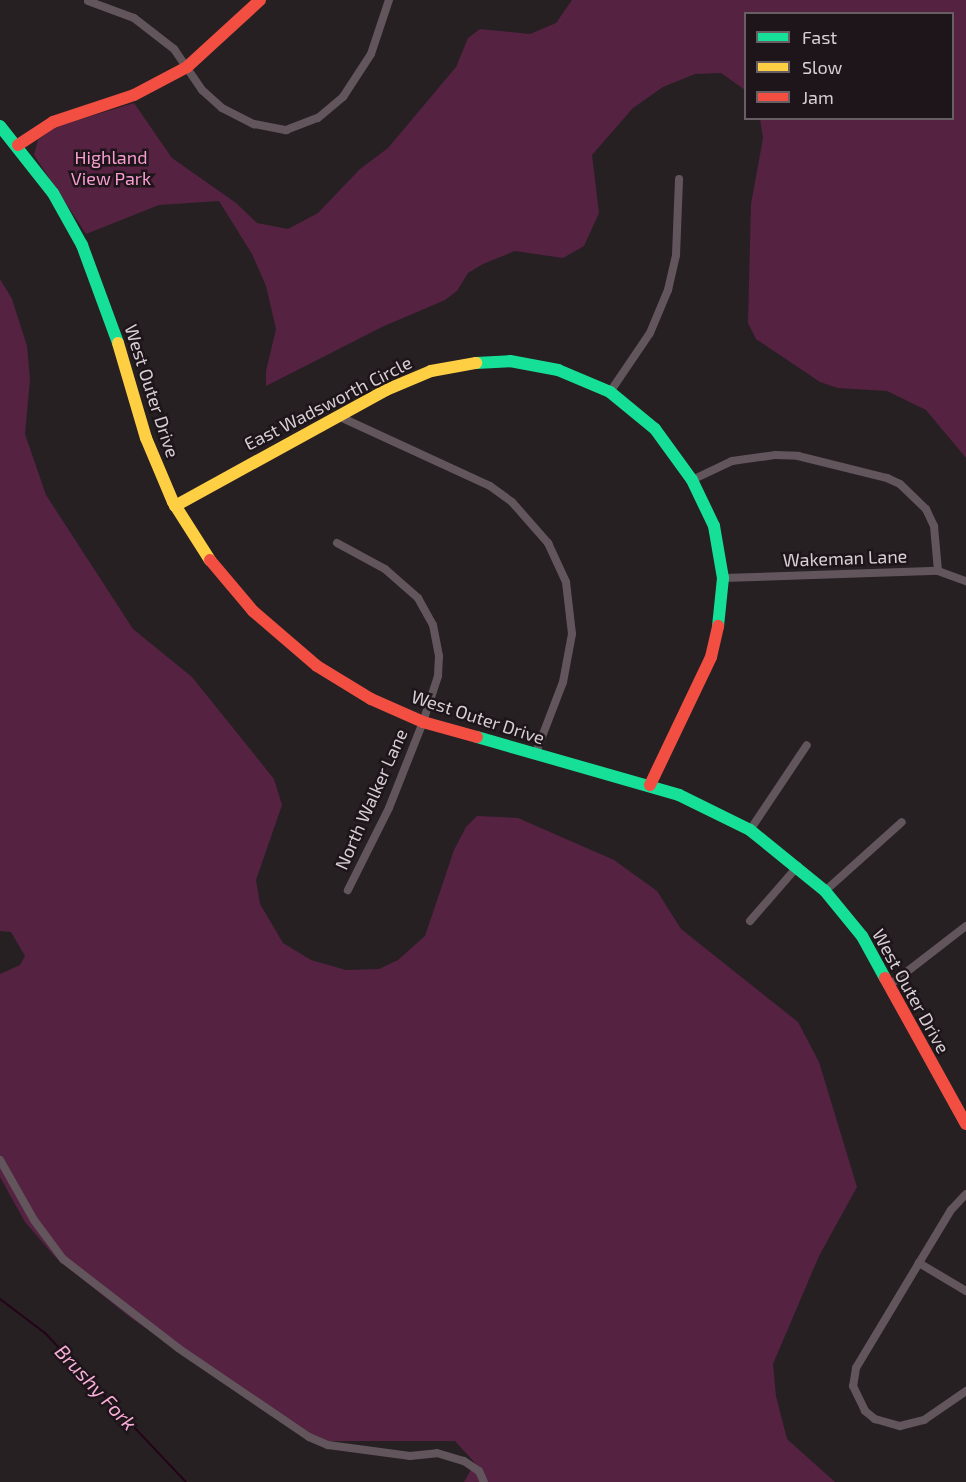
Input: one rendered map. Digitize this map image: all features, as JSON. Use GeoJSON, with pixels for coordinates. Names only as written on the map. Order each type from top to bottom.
{"type":"FeatureCollection","features":[{"type":"Feature","properties":{"kind":"street"},"geometry":{"type":"LineString","coordinates":[[18,145],[53,122],[134,95],[187,67],[260,0]]}},
{"type":"Feature","properties":{"kind":"street"},"geometry":{"type":"LineString","coordinates":[[88,1],[134,18],[174,49],[202,90],[222,108],[254,124],[293,129],[331,109],[371,54],[389,0]]}},
{"type":"Feature","properties":{"kind":"street","name":"West Outer Drive"},"geometry":{"type":"LineString","coordinates":[[0,126],[18,145],[65,213],[93,268],[142,428],[175,506],[232,588],[282,639],[350,687],[423,722],[535,755],[650,785],[704,806],[750,830],[798,866],[825,891],[862,936],[891,984],[939,1080],[966,1124]]}},
{"type":"Feature","properties":{"kind":"street"},"geometry":{"type":"LineString","coordinates":[[610,392],[650,333],[668,290],[676,255],[679,179]]}},
{"type":"Feature","properties":{"kind":"street","name":"East Wadsworth Circle"},"geometry":{"type":"LineString","coordinates":[[175,506],[338,416],[431,370],[485,362],[537,365],[610,392],[655,429],[692,480],[714,526],[723,578],[723,604],[711,657],[650,785]]}},
{"type":"Feature","properties":{"kind":"street"},"geometry":{"type":"LineString","coordinates":[[338,416],[490,486],[512,502],[548,543],[566,582],[572,634],[563,682],[535,755]]}},
{"type":"Feature","properties":{"kind":"street"},"geometry":{"type":"LineString","coordinates":[[692,480],[732,461],[759,455],[798,456],[887,478],[900,484],[926,509],[934,526],[938,571]]}},
{"type":"Feature","properties":{"kind":"street","name":"North Walker Lane"},"geometry":{"type":"LineString","coordinates":[[337,543],[385,569],[418,598],[427,612],[437,642],[439,669],[423,722],[389,808],[348,890]]}},
{"type":"Feature","properties":{"kind":"street","name":"Wakeman Lane"},"geometry":{"type":"LineString","coordinates":[[723,578],[938,571],[966,580]]}},
{"type":"Feature","properties":{"kind":"street"},"geometry":{"type":"LineString","coordinates":[[750,830],[807,745]]}},
{"type":"Feature","properties":{"kind":"street"},"geometry":{"type":"LineString","coordinates":[[825,891],[902,822]]}},
{"type":"Feature","properties":{"kind":"street"},"geometry":{"type":"LineString","coordinates":[[750,921],[798,866]]}},
{"type":"Feature","properties":{"kind":"street"},"geometry":{"type":"LineString","coordinates":[[891,984],[966,926]]}},
{"type":"Feature","properties":{"kind":"street"},"geometry":{"type":"LineString","coordinates":[[0,1160],[34,1220],[63,1259],[178,1348],[309,1437],[328,1445],[410,1456],[437,1453],[464,1461],[479,1471],[484,1482]]}},
{"type":"Feature","properties":{"kind":"street"},"geometry":{"type":"LineString","coordinates":[[966,1194],[951,1210],[856,1368],[856,1395],[865,1411],[875,1419],[900,1426],[924,1420],[966,1391]]}},
{"type":"Feature","properties":{"kind":"street"},"geometry":{"type":"LineString","coordinates":[[919,1263],[966,1291]]}},
{"type":"Feature","properties":{"kind":"green space","name":"Highland View Park"},"geometry":{"type":"Polygon","coordinates":[[[572,0],[966,0],[966,458],[926,410],[887,391],[838,388],[820,382],[756,339],[748,323],[751,204],[763,138],[760,120],[954,120],[954,12],[744,12],[744,89],[721,73],[695,74],[663,87],[633,108],[592,155],[599,213],[584,246],[563,258],[515,251],[483,264],[468,273],[457,291],[445,300],[382,327],[266,386],[266,371],[276,329],[266,286],[252,254],[219,201],[159,205],[86,234],[34,155],[38,140],[55,127],[134,103],[172,158],[236,203],[257,223],[288,229],[318,213],[360,169],[388,148],[456,67],[468,38],[480,29],[530,34],[556,23],[572,0]]]}},
{"type":"Feature","properties":{"kind":"green space"},"geometry":{"type":"Polygon","coordinates":[[[0,279],[12,299],[27,346],[30,379],[25,434],[46,495],[133,629],[192,677],[274,779],[282,805],[256,880],[260,904],[283,943],[311,960],[346,970],[379,969],[398,960],[425,936],[454,850],[466,827],[477,816],[518,818],[614,860],[657,891],[681,929],[798,1022],[819,1062],[857,1187],[819,1256],[773,1364],[776,1396],[787,1439],[835,1482],[464,1482],[475,1463],[455,1441],[327,1441],[288,1424],[131,1318],[56,1258],[25,1222],[0,1177],[0,974],[20,965],[25,956],[11,932],[0,931],[0,279]]]}},
{"type":"Feature","properties":{"kind":"waterway","name":"Brushy Fork"},"geometry":{"type":"LineString","coordinates":[[0,1299],[45,1333],[186,1482]]}},
{"type":"Feature","properties":{"kind":"traffic: fast"},"geometry":{"type":"LineString","coordinates":[[0,126],[53,193],[82,245],[118,343]]}},
{"type":"Feature","properties":{"kind":"traffic: fast"},"geometry":{"type":"LineString","coordinates":[[476,363],[510,361],[558,370],[610,392],[655,429],[692,480],[714,526],[723,578],[718,626]]}},
{"type":"Feature","properties":{"kind":"traffic: fast"},"geometry":{"type":"LineString","coordinates":[[477,737],[679,795],[750,830],[825,891],[862,936],[885,978]]}},
{"type":"Feature","properties":{"kind":"traffic: slow"},"geometry":{"type":"LineString","coordinates":[[118,343],[146,438],[173,502],[210,560]]}},
{"type":"Feature","properties":{"kind":"traffic: slow"},"geometry":{"type":"LineString","coordinates":[[175,506],[386,390],[431,371],[476,363]]}},
{"type":"Feature","properties":{"kind":"traffic: jam"},"geometry":{"type":"LineString","coordinates":[[18,145],[53,122],[134,95],[187,67],[260,0]]}},
{"type":"Feature","properties":{"kind":"traffic: jam"},"geometry":{"type":"LineString","coordinates":[[210,560],[253,611],[317,666],[371,699],[423,722],[477,737]]}},
{"type":"Feature","properties":{"kind":"traffic: jam"},"geometry":{"type":"LineString","coordinates":[[650,785],[711,657],[718,626]]}},
{"type":"Feature","properties":{"kind":"traffic: jam"},"geometry":{"type":"LineString","coordinates":[[885,978],[966,1124]]}}]}
